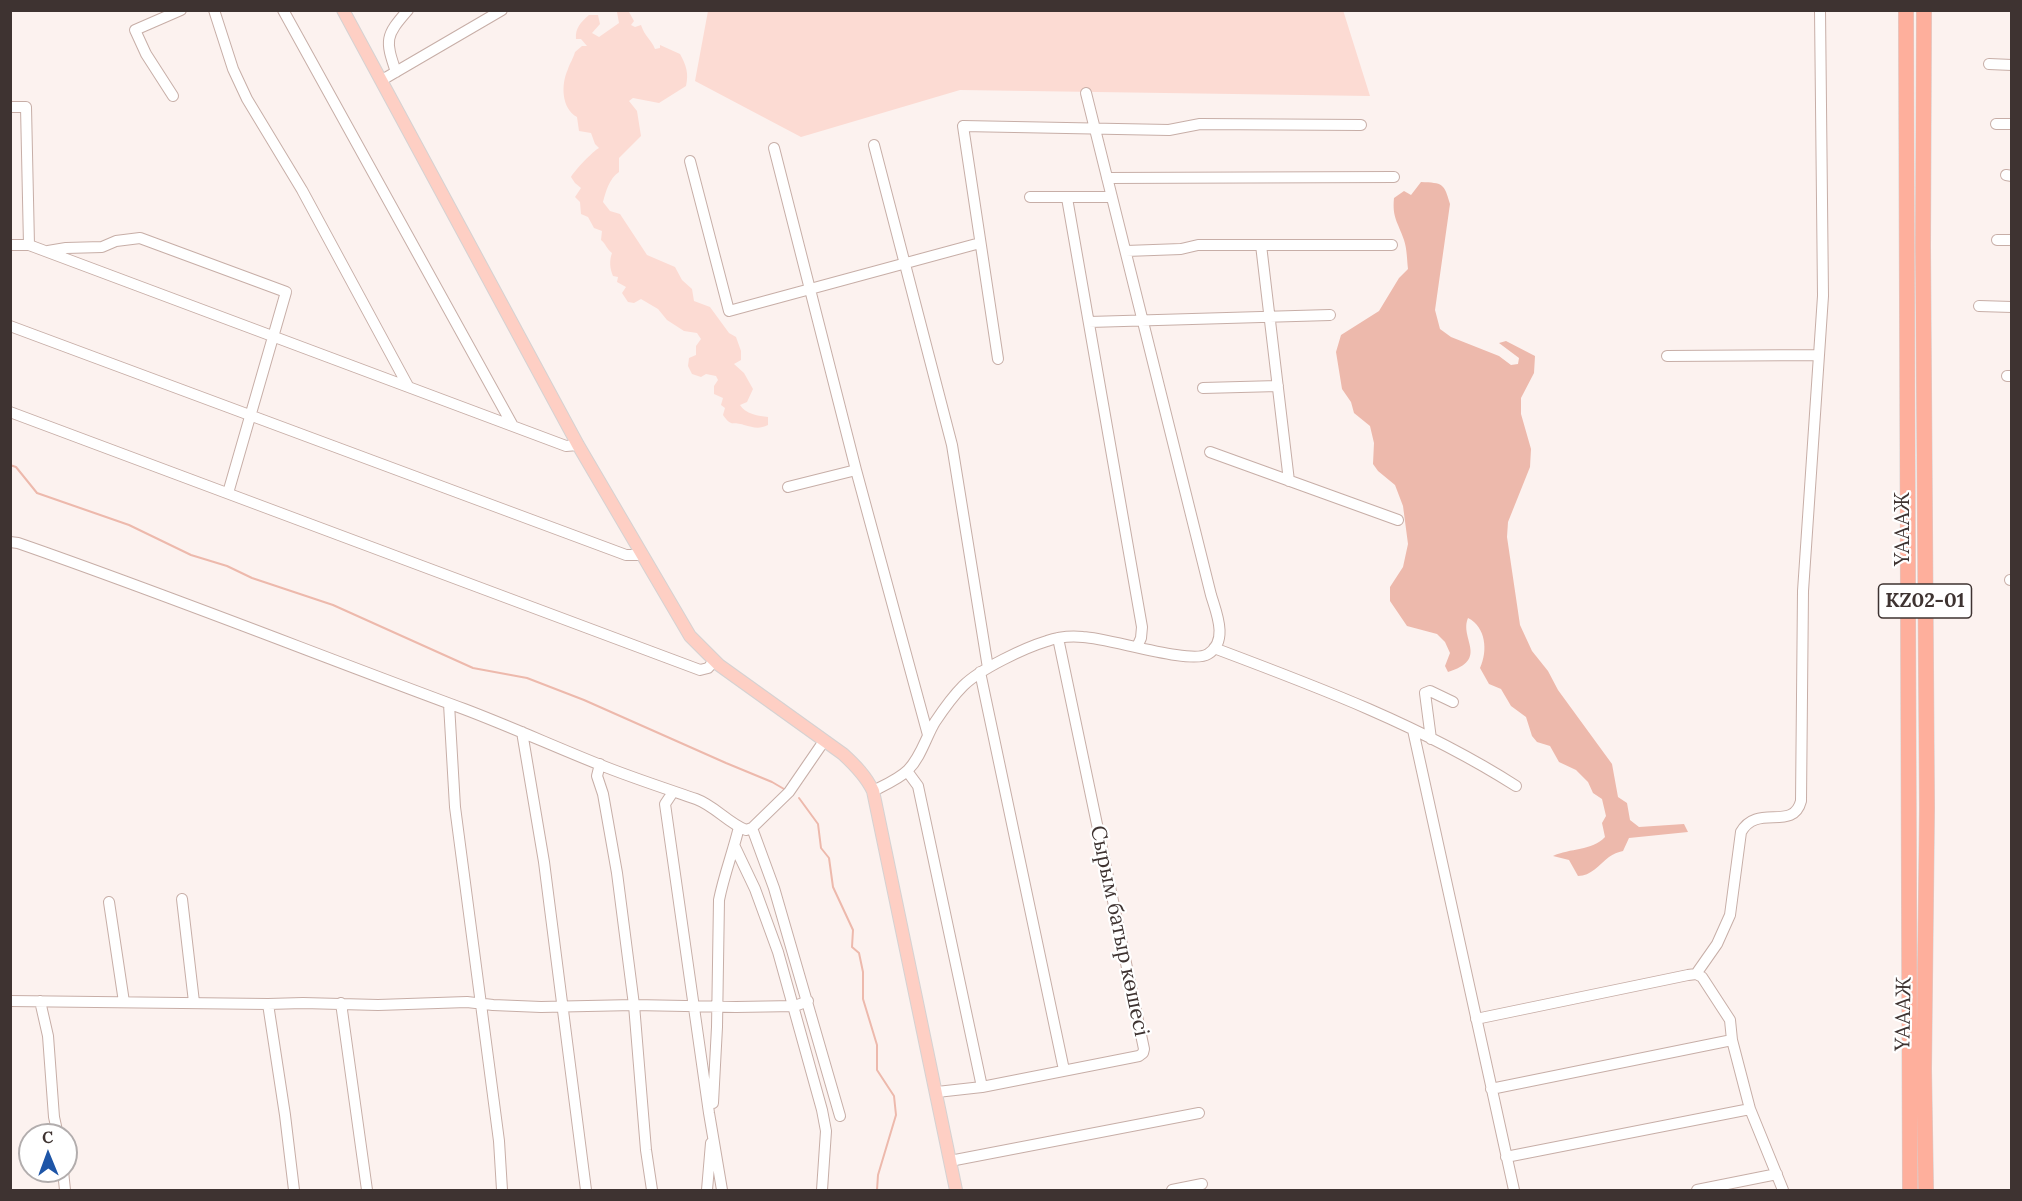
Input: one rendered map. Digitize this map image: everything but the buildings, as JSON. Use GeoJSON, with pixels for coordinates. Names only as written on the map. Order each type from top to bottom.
{"type":"FeatureCollection","features":[{"type":"Feature","properties":{"kind":"highway","name":"ҮАААЖ"},"geometry":{"type":"LineString","coordinates":[[1906,10],[1910,1191]]}},
{"type":"Feature","properties":{"kind":"highway","name":"ҮАААЖ"},"geometry":{"type":"LineString","coordinates":[[1924,10],[1926,1191]]}},
{"type":"Feature","properties":{"kind":"main road"},"geometry":{"type":"LineString","coordinates":[[343,10],[578,445],[690,636],[714,661],[855,765],[873,791],[956,1191]]}},
{"type":"Feature","properties":{"kind":"street"},"geometry":{"type":"LineString","coordinates":[[173,96],[146,54],[135,30],[181,10]]}},
{"type":"Feature","properties":{"kind":"street"},"geometry":{"type":"LineString","coordinates":[[214,10],[233,69],[247,99],[302,190],[408,386]]}},
{"type":"Feature","properties":{"kind":"street"},"geometry":{"type":"LineString","coordinates":[[284,10],[513,426]]}},
{"type":"Feature","properties":{"kind":"street"},"geometry":{"type":"LineString","coordinates":[[396,72],[389,51],[388,38],[395,25],[408,10]]}},
{"type":"Feature","properties":{"kind":"street"},"geometry":{"type":"LineString","coordinates":[[382,80],[502,10]]}},
{"type":"Feature","properties":{"kind":"street"},"geometry":{"type":"LineString","coordinates":[[1696,975],[1717,944],[1730,915],[1741,832],[1752,819],[1791,816],[1799,809],[1801,801],[1803,591],[1823,296],[1820,10]]}},
{"type":"Feature","properties":{"kind":"street"},"geometry":{"type":"LineString","coordinates":[[1989,64],[2012,65]]}},
{"type":"Feature","properties":{"kind":"street"},"geometry":{"type":"LineString","coordinates":[[873,791],[907,771],[914,763],[928,735],[963,686],[984,670],[1047,640],[1083,637],[1164,653],[1198,657],[1208,655],[1219,637],[1220,624],[1086,93]]}},
{"type":"Feature","properties":{"kind":"street"},"geometry":{"type":"LineString","coordinates":[[10,107],[26,107],[29,245]]}},
{"type":"Feature","properties":{"kind":"street"},"geometry":{"type":"LineString","coordinates":[[998,359],[963,126],[1169,130],[1200,124],[1361,125]]}},
{"type":"Feature","properties":{"kind":"street"},"geometry":{"type":"LineString","coordinates":[[1996,124],[2012,124]]}},
{"type":"Feature","properties":{"kind":"street"},"geometry":{"type":"LineString","coordinates":[[874,145],[952,445],[984,670],[1064,1070]]}},
{"type":"Feature","properties":{"kind":"street"},"geometry":{"type":"LineString","coordinates":[[774,148],[856,470],[928,735]]}},
{"type":"Feature","properties":{"kind":"street"},"geometry":{"type":"LineString","coordinates":[[690,161],[729,311],[980,243]]}},
{"type":"Feature","properties":{"kind":"street"},"geometry":{"type":"LineString","coordinates":[[1107,178],[1394,177]]}},
{"type":"Feature","properties":{"kind":"street"},"geometry":{"type":"LineString","coordinates":[[1030,197],[1112,197]]}},
{"type":"Feature","properties":{"kind":"street"},"geometry":{"type":"LineString","coordinates":[[1067,198],[1142,627],[1142,638],[1137,646]]}},
{"type":"Feature","properties":{"kind":"street"},"geometry":{"type":"LineString","coordinates":[[46,252],[66,248],[102,246],[116,241],[140,238],[286,292],[228,493]]}},
{"type":"Feature","properties":{"kind":"street"},"geometry":{"type":"LineString","coordinates":[[1997,240],[2012,240]]}},
{"type":"Feature","properties":{"kind":"street"},"geometry":{"type":"LineString","coordinates":[[1126,251],[1181,249],[1198,245],[1392,244]]}},
{"type":"Feature","properties":{"kind":"street"},"geometry":{"type":"LineString","coordinates":[[10,245],[29,245],[566,446],[578,445]]}},
{"type":"Feature","properties":{"kind":"street"},"geometry":{"type":"LineString","coordinates":[[1261,245],[1289,481]]}},
{"type":"Feature","properties":{"kind":"street"},"geometry":{"type":"LineString","coordinates":[[1979,306],[2012,307]]}},
{"type":"Feature","properties":{"kind":"street"},"geometry":{"type":"LineString","coordinates":[[1089,322],[1329,315]]}},
{"type":"Feature","properties":{"kind":"street"},"geometry":{"type":"LineString","coordinates":[[10,326],[627,555],[643,555]]}},
{"type":"Feature","properties":{"kind":"street"},"geometry":{"type":"LineString","coordinates":[[1667,356],[1819,355]]}},
{"type":"Feature","properties":{"kind":"street"},"geometry":{"type":"LineString","coordinates":[[1203,388],[1278,386]]}},
{"type":"Feature","properties":{"kind":"street"},"geometry":{"type":"LineString","coordinates":[[10,412],[700,670],[708,668],[714,661]]}},
{"type":"Feature","properties":{"kind":"street"},"geometry":{"type":"LineString","coordinates":[[1210,452],[1398,520]]}},
{"type":"Feature","properties":{"kind":"street"},"geometry":{"type":"LineString","coordinates":[[788,487],[856,470]]}},
{"type":"Feature","properties":{"kind":"street"},"geometry":{"type":"LineString","coordinates":[[10,542],[113,576],[522,732],[600,765],[699,800],[746,830],[752,828],[800,779],[824,741]]}},
{"type":"Feature","properties":{"kind":"street","name":"Сырым батыр көшесі"},"geometry":{"type":"LineString","coordinates":[[937,1092],[982,1087],[1139,1056],[1143,1053],[1058,638]]}},
{"type":"Feature","properties":{"kind":"street"},"geometry":{"type":"LineString","coordinates":[[1214,648],[1350,700],[1413,729],[1492,770],[1516,786]]}},
{"type":"Feature","properties":{"kind":"street"},"geometry":{"type":"LineString","coordinates":[[1431,739],[1425,693],[1430,691],[1453,702]]}},
{"type":"Feature","properties":{"kind":"street"},"geometry":{"type":"LineString","coordinates":[[449,704],[455,807],[499,1142],[502,1191]]}},
{"type":"Feature","properties":{"kind":"street"},"geometry":{"type":"LineString","coordinates":[[1413,729],[1514,1191]]}},
{"type":"Feature","properties":{"kind":"street"},"geometry":{"type":"LineString","coordinates":[[522,732],[544,862],[586,1191]]}},
{"type":"Feature","properties":{"kind":"street"},"geometry":{"type":"LineString","coordinates":[[600,765],[597,776],[603,794],[617,873],[634,1005],[646,1150],[652,1191]]}},
{"type":"Feature","properties":{"kind":"street"},"geometry":{"type":"LineString","coordinates":[[907,771],[918,786],[982,1087]]}},
{"type":"Feature","properties":{"kind":"street"},"geometry":{"type":"LineString","coordinates":[[673,792],[665,804],[722,1191]]}},
{"type":"Feature","properties":{"kind":"street"},"geometry":{"type":"LineString","coordinates":[[707,1191],[717,1006],[719,900],[739,827]]}},
{"type":"Feature","properties":{"kind":"street"},"geometry":{"type":"LineString","coordinates":[[752,828],[774,888],[840,1116]]}},
{"type":"Feature","properties":{"kind":"street"},"geometry":{"type":"LineString","coordinates":[[735,847],[765,912],[795,1006],[822,1110],[826,1131],[822,1191]]}},
{"type":"Feature","properties":{"kind":"street"},"geometry":{"type":"LineString","coordinates":[[182,900],[194,1002]]}},
{"type":"Feature","properties":{"kind":"street"},"geometry":{"type":"LineString","coordinates":[[109,902],[124,1002]]}},
{"type":"Feature","properties":{"kind":"street"},"geometry":{"type":"LineString","coordinates":[[1476,1018],[1696,975],[1702,978],[1730,1020],[1732,1040],[1750,1109],[1783,1191]]}},
{"type":"Feature","properties":{"kind":"street"},"geometry":{"type":"LineString","coordinates":[[10,1001],[378,1005],[481,1003],[521,1007],[562,1005],[795,1006],[808,1001]]}},
{"type":"Feature","properties":{"kind":"street"},"geometry":{"type":"LineString","coordinates":[[40,1001],[48,1036],[55,1123]]}},
{"type":"Feature","properties":{"kind":"street"},"geometry":{"type":"LineString","coordinates":[[340,1003],[367,1191]]}},
{"type":"Feature","properties":{"kind":"street"},"geometry":{"type":"LineString","coordinates":[[268,1004],[294,1191]]}},
{"type":"Feature","properties":{"kind":"street"},"geometry":{"type":"LineString","coordinates":[[1491,1089],[1732,1040]]}},
{"type":"Feature","properties":{"kind":"street"},"geometry":{"type":"LineString","coordinates":[[1506,1157],[1750,1109]]}},
{"type":"Feature","properties":{"kind":"street"},"geometry":{"type":"LineString","coordinates":[[950,1161],[1199,1113]]}},
{"type":"Feature","properties":{"kind":"street"},"geometry":{"type":"LineString","coordinates":[[1697,1191],[1777,1174]]}},
{"type":"Feature","properties":{"kind":"street"},"geometry":{"type":"LineString","coordinates":[[1172,1191],[1203,1184]]}},
{"type":"Feature","properties":{"kind":"shaded area"},"geometry":{"type":"Polygon","coordinates":[[[620,10],[629,12],[634,21],[631,25],[635,27],[641,25],[655,49],[660,48],[660,45],[680,54],[686,69],[687,81],[686,86],[659,103],[633,98],[629,101],[637,111],[641,136],[619,158],[619,172],[610,182],[603,202],[610,211],[620,214],[647,255],[675,267],[682,280],[692,289],[694,301],[710,307],[729,333],[736,337],[741,351],[741,360],[734,364],[744,373],[753,389],[747,402],[740,405],[749,412],[768,417],[768,425],[764,427],[756,428],[729,421],[723,415],[725,408],[721,405],[723,398],[714,394],[714,386],[718,380],[716,376],[706,374],[701,377],[692,374],[688,366],[689,358],[696,355],[696,346],[701,339],[697,333],[684,331],[667,320],[658,309],[641,299],[634,303],[628,302],[622,293],[626,287],[617,282],[618,277],[613,276],[610,262],[612,253],[601,240],[602,231],[594,228],[588,217],[581,214],[580,202],[575,197],[581,188],[571,177],[599,148],[591,133],[579,131],[577,117],[565,102],[564,82],[575,52],[582,46],[587,46],[581,39],[576,39],[576,32],[589,15],[598,15],[600,24],[592,33],[599,37],[619,23],[617,12],[620,10]]]}},
{"type":"Feature","properties":{"kind":"shaded area"},"geometry":{"type":"Polygon","coordinates":[[[1343,10],[1370,96],[960,90],[801,137],[695,81],[708,11],[1343,10]]]}},
{"type":"Feature","properties":{"kind":"shaded area"},"geometry":{"type":"Polygon","coordinates":[[[1421,182],[1442,186],[1450,204],[1435,310],[1440,329],[1451,337],[1499,356],[1511,365],[1518,364],[1519,358],[1499,343],[1506,341],[1535,356],[1534,373],[1521,398],[1521,414],[1531,449],[1530,467],[1508,522],[1507,537],[1520,625],[1532,651],[1612,764],[1618,797],[1627,803],[1630,820],[1639,827],[1684,824],[1688,832],[1629,838],[1623,851],[1611,856],[1595,870],[1583,876],[1578,876],[1569,860],[1553,856],[1594,845],[1605,837],[1602,823],[1606,816],[1602,799],[1593,793],[1588,782],[1576,770],[1559,762],[1550,746],[1537,742],[1532,736],[1526,717],[1511,706],[1501,689],[1489,684],[1480,668],[1484,654],[1484,640],[1479,627],[1474,622],[1468,618],[1466,626],[1470,648],[1468,661],[1461,667],[1448,672],[1445,666],[1450,653],[1445,642],[1437,634],[1407,626],[1390,601],[1390,587],[1403,567],[1408,544],[1403,506],[1395,485],[1373,464],[1374,443],[1370,426],[1354,413],[1351,402],[1342,389],[1336,352],[1341,335],[1379,311],[1399,278],[1408,269],[1405,243],[1395,215],[1394,198],[1404,191],[1411,195],[1421,182]]]}},
{"type":"Feature","properties":{"kind":"waterway"},"geometry":{"type":"LineString","coordinates":[[10,465],[16,467],[37,493],[129,525],[191,555],[333,605],[473,668],[527,678],[584,700],[784,789]]}},
{"type":"Feature","properties":{"kind":"waterway"},"geometry":{"type":"LineString","coordinates":[[799,798],[818,824],[821,848],[829,858],[833,887],[853,930],[852,947],[859,953],[863,972],[863,999],[877,1045],[877,1070],[894,1096],[896,1115],[878,1175],[877,1190]]}}]}
